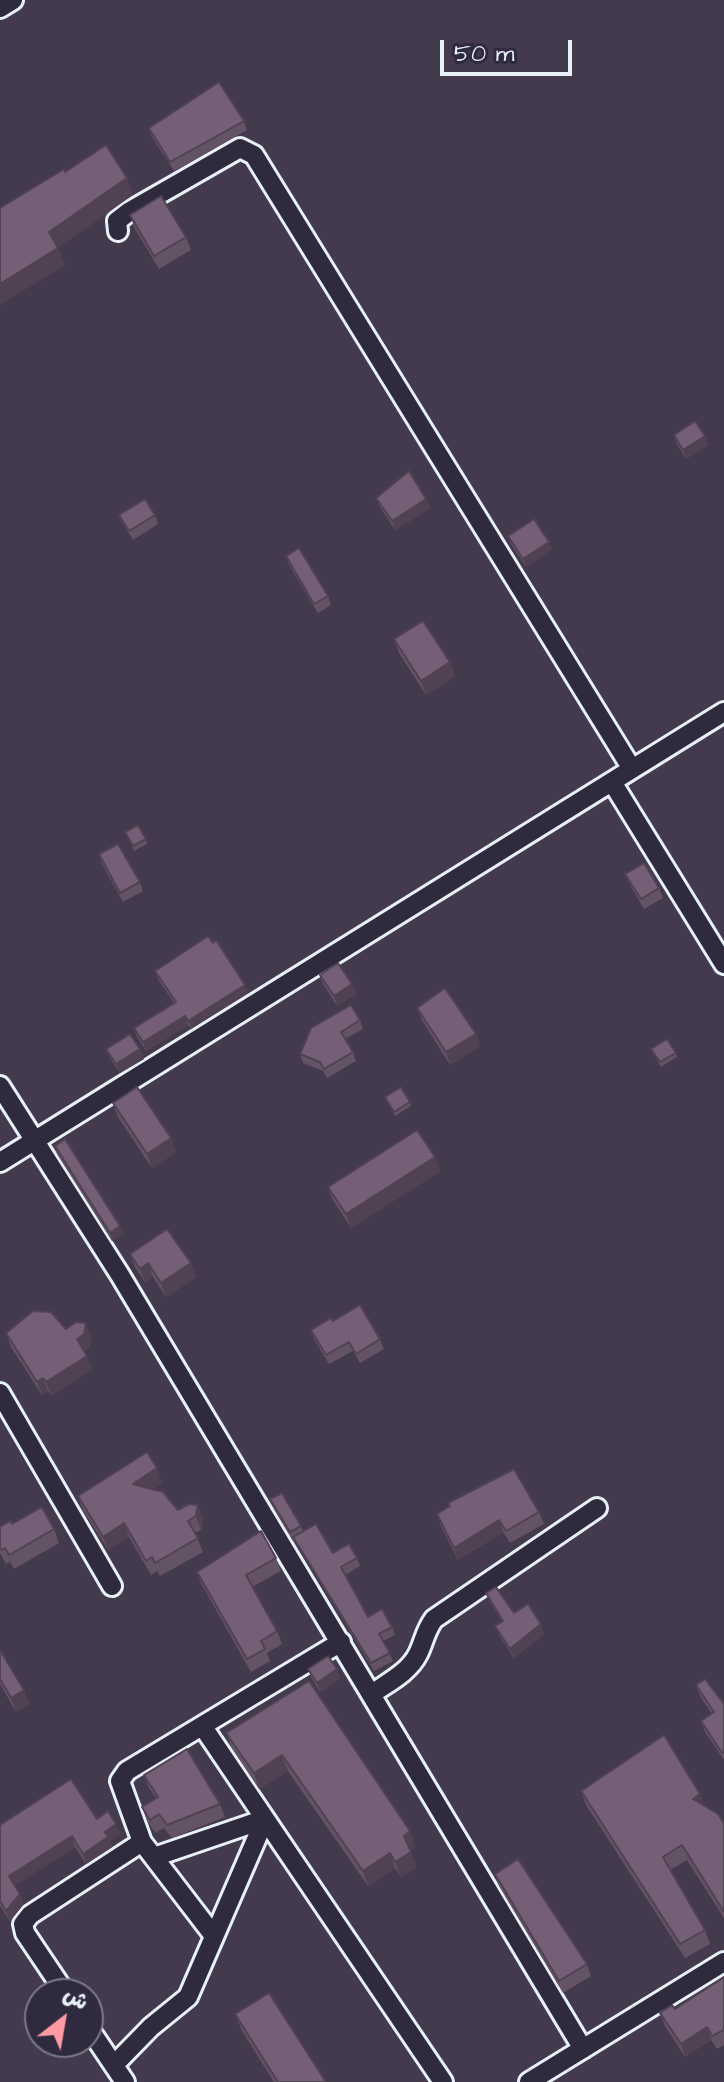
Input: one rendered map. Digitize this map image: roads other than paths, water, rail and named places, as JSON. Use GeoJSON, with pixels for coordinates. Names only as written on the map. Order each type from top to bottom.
{"type":"FeatureCollection","features":[{"type":"Feature","properties":{"kind":"street"},"geometry":{"type":"LineString","coordinates":[[0,8],[13,0]]}},
{"type":"Feature","properties":{"kind":"street"},"geometry":{"type":"LineString","coordinates":[[118,231],[117,221],[130,211],[240,148],[254,155],[632,769]]}},
{"type":"Feature","properties":{"kind":"street"},"geometry":{"type":"LineString","coordinates":[[0,1162],[724,712]]}},
{"type":"Feature","properties":{"kind":"street"},"geometry":{"type":"LineString","coordinates":[[612,782],[724,964]]}},
{"type":"Feature","properties":{"kind":"street"},"geometry":{"type":"LineString","coordinates":[[0,1086],[128,1288],[373,1693],[583,2049]]}},
{"type":"Feature","properties":{"kind":"street"},"geometry":{"type":"LineString","coordinates":[[0,1393],[112,1586]]}},
{"type":"Feature","properties":{"kind":"street"},"geometry":{"type":"LineString","coordinates":[[373,1693],[406,1670],[419,1653],[423,1634],[434,1619],[597,1508]]}},
{"type":"Feature","properties":{"kind":"street"},"geometry":{"type":"LineString","coordinates":[[214,1936],[148,1849],[120,1786],[122,1775],[341,1642]]}},
{"type":"Feature","properties":{"kind":"street"},"geometry":{"type":"LineString","coordinates":[[203,1727],[443,2082]]}},
{"type":"Feature","properties":{"kind":"street"},"geometry":{"type":"LineString","coordinates":[[55,1978],[25,1933],[23,1924],[30,1915],[148,1849],[265,1819]]}},
{"type":"Feature","properties":{"kind":"street"},"geometry":{"type":"LineString","coordinates":[[114,2065],[151,2027],[188,1997],[265,1819]]}},
{"type":"Feature","properties":{"kind":"street"},"geometry":{"type":"LineString","coordinates":[[529,2082],[724,1962]]}},
{"type":"Feature","properties":{"kind":"street"},"geometry":{"type":"LineString","coordinates":[[104,2050],[125,2082]]}}]}
